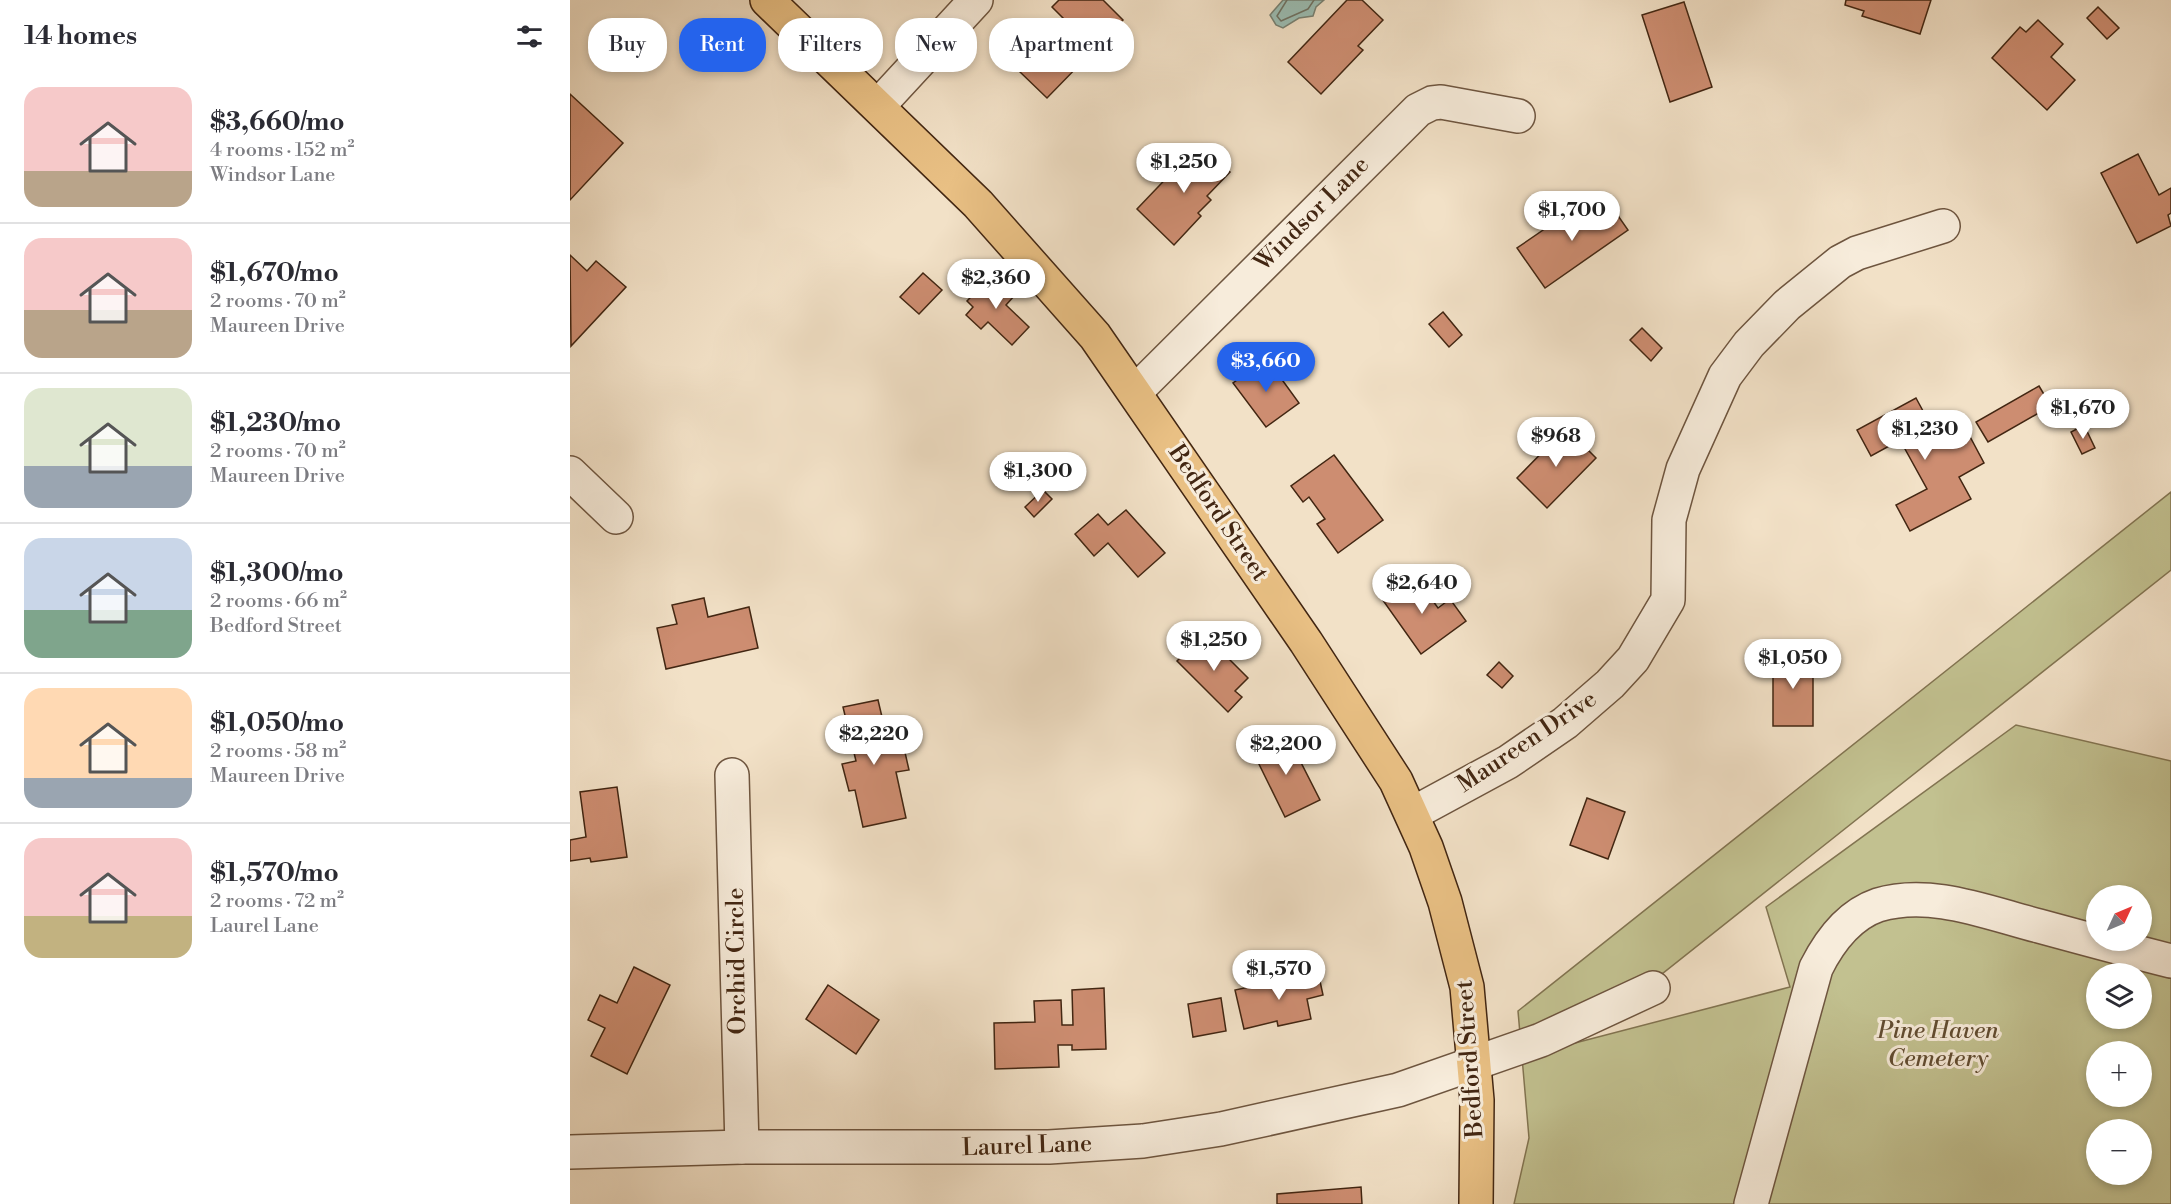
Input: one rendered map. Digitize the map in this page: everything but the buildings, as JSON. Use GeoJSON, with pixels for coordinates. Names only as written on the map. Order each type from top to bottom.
{"type":"FeatureCollection","features":[{"type":"Feature","properties":{"kind":"main road","name":"Bedford Street"},"geometry":{"type":"LineString","coordinates":[[767,0],[879,105],[978,204],[1095,336],[1306,642],[1396,781],[1436,874],[1456,938],[1467,987],[1477,1100],[1476,1204]]}},
{"type":"Feature","properties":{"kind":"street"},"geometry":{"type":"LineString","coordinates":[[879,105],[976,0]]}},
{"type":"Feature","properties":{"kind":"street","name":"Windsor Lane"},"geometry":{"type":"LineString","coordinates":[[1135,392],[1418,110],[1432,103],[1441,102],[1518,116]]}},
{"type":"Feature","properties":{"kind":"street","name":"Maureen Drive"},"geometry":{"type":"LineString","coordinates":[[1412,814],[1508,762],[1565,723],[1610,684],[1634,658],[1668,600],[1669,520],[1683,469],[1725,376],[1749,344],[1799,293],[1840,261],[1857,253],[1944,226]]}},
{"type":"Feature","properties":{"kind":"street"},"geometry":{"type":"LineString","coordinates":[[570,473],[616,517]]}},
{"type":"Feature","properties":{"kind":"street","name":"Orchid Circle"},"geometry":{"type":"LineString","coordinates":[[732,775],[742,1147]]}},
{"type":"Feature","properties":{"kind":"street"},"geometry":{"type":"LineString","coordinates":[[1751,1204],[1816,968],[1825,951],[1842,929],[1866,911],[1899,901],[1937,902],[1973,908],[2171,961]]}},
{"type":"Feature","properties":{"kind":"street","name":"Laurel Lane"},"geometry":{"type":"LineString","coordinates":[[570,1152],[742,1147],[1049,1147],[1143,1141],[1221,1129],[1398,1090],[1541,1040],[1653,988]]}},
{"type":"Feature","properties":{"kind":"green space","name":"Pine Haven Cemetery"},"geometry":{"type":"Polygon","coordinates":[[[2171,492],[2171,570],[1575,1043],[1790,987],[1766,907],[2016,725],[2171,761],[2171,1204],[1514,1204],[1529,1138],[1518,1011],[2171,492]]]}},
{"type":"Feature","properties":{"kind":"water"},"geometry":{"type":"Polygon","coordinates":[[[1283,0],[1324,0],[1316,7],[1313,16],[1299,18],[1283,28],[1276,25],[1270,15],[1283,0]]]}}]}
